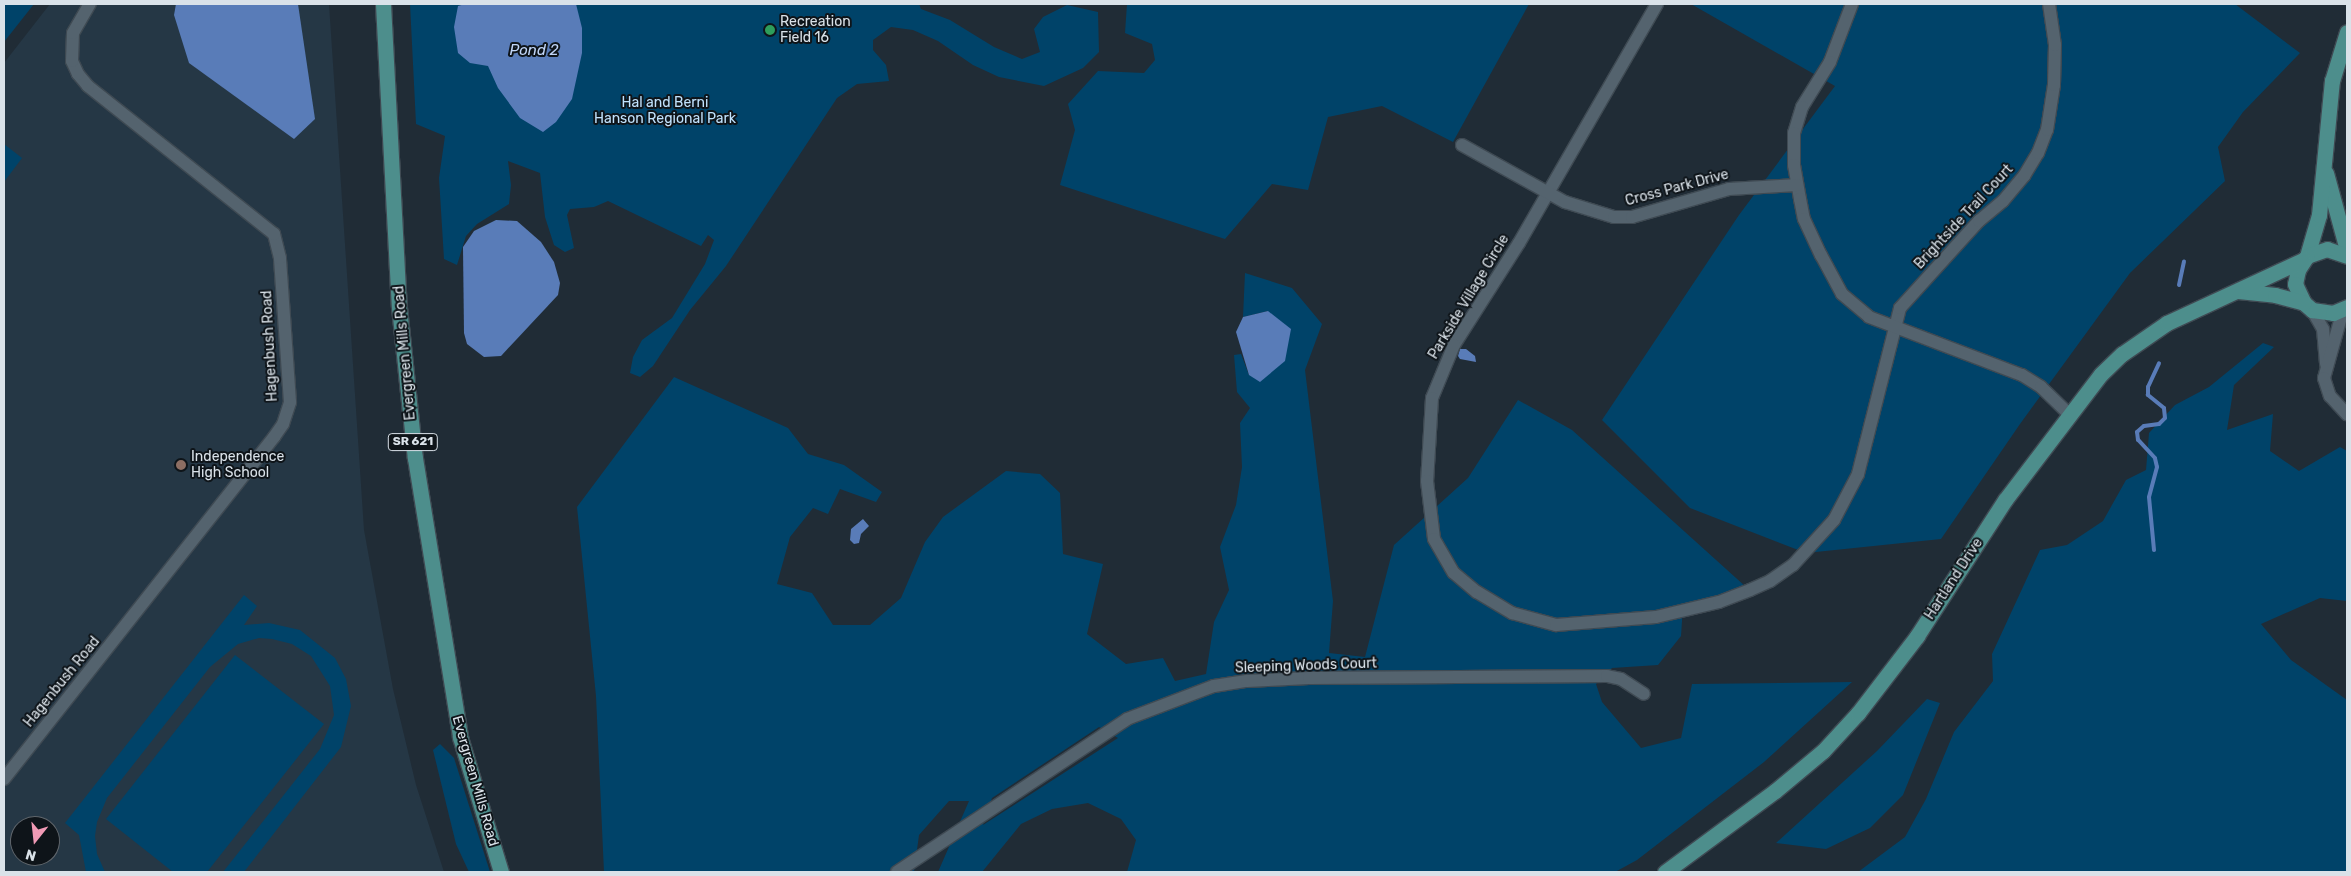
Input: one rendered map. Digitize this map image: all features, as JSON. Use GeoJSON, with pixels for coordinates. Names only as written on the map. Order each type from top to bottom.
{"type":"FeatureCollection","features":[{"type":"Feature","properties":{"kind":"main road","name":"Evergreen Mills Road"},"geometry":{"type":"LineString","coordinates":[[383,4],[399,307],[415,458],[460,737],[501,872]]}},
{"type":"Feature","properties":{"kind":"main road"},"geometry":{"type":"LineString","coordinates":[[2308,306],[2295,284],[2296,273],[2306,258],[2319,215],[2325,169],[2327,115],[2332,81],[2347,32]]}},
{"type":"Feature","properties":{"kind":"main road"},"geometry":{"type":"LineString","coordinates":[[2325,169],[2347,250]]}},
{"type":"Feature","properties":{"kind":"main road","name":"Hartland Drive"},"geometry":{"type":"LineString","coordinates":[[1666,872],[1775,791],[1822,751],[1858,713],[1917,636],[2005,500],[2068,413],[2101,374],[2142,339],[2191,309],[2238,291],[2327,249],[2347,256]]}},
{"type":"Feature","properties":{"kind":"main road","name":"Hartland Drive"},"geometry":{"type":"LineString","coordinates":[[2238,291],[2275,295],[2308,306],[2322,313],[2345,308]]}},
{"type":"Feature","properties":{"kind":"street","name":"Hagenbush Road"},"geometry":{"type":"LineString","coordinates":[[4,779],[274,437],[283,424],[290,402],[280,258],[274,234],[88,86],[78,74],[72,61],[73,33],[90,4]]}},
{"type":"Feature","properties":{"kind":"street","name":"Parkside Village Circle"},"geometry":{"type":"LineString","coordinates":[[1657,4],[1548,193],[1454,345],[1437,381],[1429,420],[1428,500],[1434,539],[1454,572],[1512,613],[1534,621],[1573,626],[1656,617],[1711,604],[1770,582],[1793,564],[1834,520],[1858,474],[1893,326]]}},
{"type":"Feature","properties":{"kind":"street"},"geometry":{"type":"LineString","coordinates":[[1852,4],[1830,62],[1802,108],[1794,133],[1797,185],[1807,225],[1842,294],[1869,317],[2022,375],[2068,413]]}},
{"type":"Feature","properties":{"kind":"street","name":"Brightside Trail Court"},"geometry":{"type":"LineString","coordinates":[[1893,326],[1900,308],[1979,221],[2003,201],[2024,176],[2038,153],[2047,130],[2054,85],[2054,45],[2049,4]]}},
{"type":"Feature","properties":{"kind":"street","name":"Cross Park Drive"},"geometry":{"type":"LineString","coordinates":[[1462,145],[1573,205],[1624,218],[1729,188],[1797,185]]}},
{"type":"Feature","properties":{"kind":"street"},"geometry":{"type":"LineString","coordinates":[[2308,306],[2323,328],[2326,364],[2325,386],[2347,414]]}},
{"type":"Feature","properties":{"kind":"street"},"geometry":{"type":"LineString","coordinates":[[2326,364],[2333,353],[2345,308]]}},
{"type":"Feature","properties":{"kind":"street","name":"Sleeping Woods Court"},"geometry":{"type":"LineString","coordinates":[[897,872],[1112,727],[1214,686],[1247,681],[1308,678],[1607,676],[1629,683],[1644,694]]}},
{"type":"Feature","properties":{"kind":"shaded area","name":"Independence High School"},"geometry":{"type":"Polygon","coordinates":[[[50,4],[329,4],[364,530],[393,689],[416,785],[444,872],[4,872],[4,63],[50,4]]]}},
{"type":"Feature","properties":{"kind":"green space"},"geometry":{"type":"Polygon","coordinates":[[[4,4],[34,4],[4,42],[4,4]]]}},
{"type":"Feature","properties":{"kind":"green space","name":"Hal and Berni Hanson Regional Park"},"geometry":{"type":"Polygon","coordinates":[[[410,4],[919,4],[921,9],[950,20],[994,47],[1022,59],[1040,52],[1034,29],[1043,17],[1067,5],[1098,12],[1099,52],[1083,68],[1044,86],[999,77],[973,65],[938,41],[913,30],[891,27],[873,40],[873,50],[886,65],[889,81],[857,84],[837,98],[726,266],[690,310],[653,366],[640,377],[630,373],[633,357],[642,340],[672,318],[705,264],[714,240],[708,235],[701,246],[608,201],[594,207],[570,209],[567,215],[574,248],[565,252],[554,245],[545,217],[540,173],[508,161],[511,185],[509,204],[477,224],[466,236],[457,265],[444,259],[439,178],[445,136],[416,124],[410,4]]]}},
{"type":"Feature","properties":{"kind":"green space"},"geometry":{"type":"Polygon","coordinates":[[[1127,4],[1529,4],[1453,142],[1382,106],[1328,117],[1308,190],[1272,184],[1225,239],[1060,185],[1075,130],[1068,104],[1098,71],[1144,73],[1155,60],[1152,44],[1125,33],[1127,4]]]}},
{"type":"Feature","properties":{"kind":"green space"},"geometry":{"type":"Polygon","coordinates":[[[1691,4],[2235,4],[2300,53],[2243,112],[2218,147],[2225,181],[2130,273],[2020,424],[1941,539],[1806,553],[1690,508],[1602,420],[1739,215],[1835,86],[1691,4]]]}},
{"type":"Feature","properties":{"kind":"green space"},"geometry":{"type":"Polygon","coordinates":[[[4,144],[22,158],[4,182],[4,144]]]}},
{"type":"Feature","properties":{"kind":"green space"},"geometry":{"type":"Polygon","coordinates":[[[1245,273],[1292,288],[1322,324],[1305,370],[1333,601],[1329,653],[1365,657],[1394,545],[1468,478],[1518,400],[1572,430],[1746,587],[1683,606],[1681,636],[1658,665],[1612,668],[1596,684],[1602,702],[1641,748],[1681,738],[1692,684],[1852,682],[1764,762],[1637,860],[1615,872],[1127,872],[1136,840],[1121,819],[1088,803],[1052,809],[1021,824],[982,872],[938,872],[969,801],[949,801],[919,835],[914,872],[604,872],[596,696],[577,507],[674,377],[788,428],[808,454],[844,465],[882,492],[876,502],[840,489],[828,514],[813,508],[790,537],[777,584],[812,593],[833,625],[870,625],[901,598],[925,542],[943,517],[1006,471],[1040,474],[1060,493],[1063,554],[1103,564],[1087,634],[1126,664],[1163,658],[1175,681],[1206,674],[1214,622],[1229,590],[1220,547],[1236,505],[1242,467],[1240,423],[1250,408],[1237,392],[1234,355],[1241,354],[1249,375],[1268,311],[1243,317],[1245,273]],[[1099,727],[992,798],[983,825],[1118,738],[1099,727]]]}},
{"type":"Feature","properties":{"kind":"green space"},"geometry":{"type":"Polygon","coordinates":[[[2263,343],[2274,347],[2234,385],[2227,430],[2273,414],[2270,451],[2299,471],[2340,447],[2347,451],[2347,601],[2320,598],[2261,624],[2291,660],[2347,700],[2347,872],[1858,872],[1905,837],[1926,799],[1954,732],[1993,681],[1992,654],[2040,550],[2067,545],[2103,521],[2126,480],[2146,470],[2149,433],[2175,405],[2209,387],[2263,343]]]}},
{"type":"Feature","properties":{"kind":"green space"},"geometry":{"type":"Polygon","coordinates":[[[244,595],[257,606],[244,625],[269,623],[300,630],[335,658],[346,679],[351,706],[341,747],[244,872],[223,872],[320,749],[334,715],[330,686],[311,656],[292,644],[272,639],[259,638],[238,644],[210,667],[107,798],[97,822],[95,836],[97,854],[105,872],[86,872],[79,835],[65,823],[244,595]]]}},
{"type":"Feature","properties":{"kind":"green space"},"geometry":{"type":"Polygon","coordinates":[[[235,655],[324,724],[207,872],[173,872],[106,819],[235,655]]]}},
{"type":"Feature","properties":{"kind":"green space"},"geometry":{"type":"Polygon","coordinates":[[[1927,699],[1940,703],[1903,795],[1870,828],[1826,849],[1776,843],[1877,751],[1927,699]]]}},
{"type":"Feature","properties":{"kind":"green space"},"geometry":{"type":"Polygon","coordinates":[[[440,744],[454,758],[490,872],[469,872],[456,844],[433,750],[440,744]]]}},
{"type":"Feature","properties":{"kind":"water"},"geometry":{"type":"Polygon","coordinates":[[[176,4],[298,4],[315,119],[294,139],[189,63],[174,15],[176,4]]]}},
{"type":"Feature","properties":{"kind":"water","name":"Pond 2"},"geometry":{"type":"Polygon","coordinates":[[[465,4],[576,4],[582,28],[582,53],[572,99],[556,122],[543,132],[520,118],[498,88],[488,66],[470,63],[458,53],[454,27],[458,6],[465,4]]]}},
{"type":"Feature","properties":{"kind":"water"},"geometry":{"type":"Polygon","coordinates":[[[496,220],[517,221],[541,242],[554,262],[560,283],[558,295],[501,356],[484,357],[467,344],[464,333],[463,247],[474,231],[496,220]]]}},
{"type":"Feature","properties":{"kind":"water"},"geometry":{"type":"Polygon","coordinates":[[[1268,311],[1291,329],[1285,361],[1260,382],[1249,375],[1236,332],[1243,317],[1268,311]]]}},
{"type":"Feature","properties":{"kind":"water"},"geometry":{"type":"Polygon","coordinates":[[[1460,349],[1466,349],[1475,356],[1476,362],[1460,359],[1458,356],[1460,349]]]}},
{"type":"Feature","properties":{"kind":"water"},"geometry":{"type":"Polygon","coordinates":[[[863,519],[869,526],[861,534],[859,543],[854,544],[850,540],[851,529],[863,519]]]}},
{"type":"Feature","properties":{"kind":"waterway"},"geometry":{"type":"LineString","coordinates":[[2179,285],[2184,262]]}},
{"type":"Feature","properties":{"kind":"waterway"},"geometry":{"type":"LineString","coordinates":[[2154,550],[2149,497],[2157,467],[2155,458],[2138,440],[2137,432],[2144,426],[2159,424],[2165,418],[2164,408],[2148,395],[2148,387],[2159,363]]}},
{"type":"Feature","properties":{"kind":"place","name":"Recreation Field 16"},"geometry":{"type":"Point","coordinates":[770,30]}},
{"type":"Feature","properties":{"kind":"place","name":"Independence High School"},"geometry":{"type":"Point","coordinates":[181,465]}}]}
